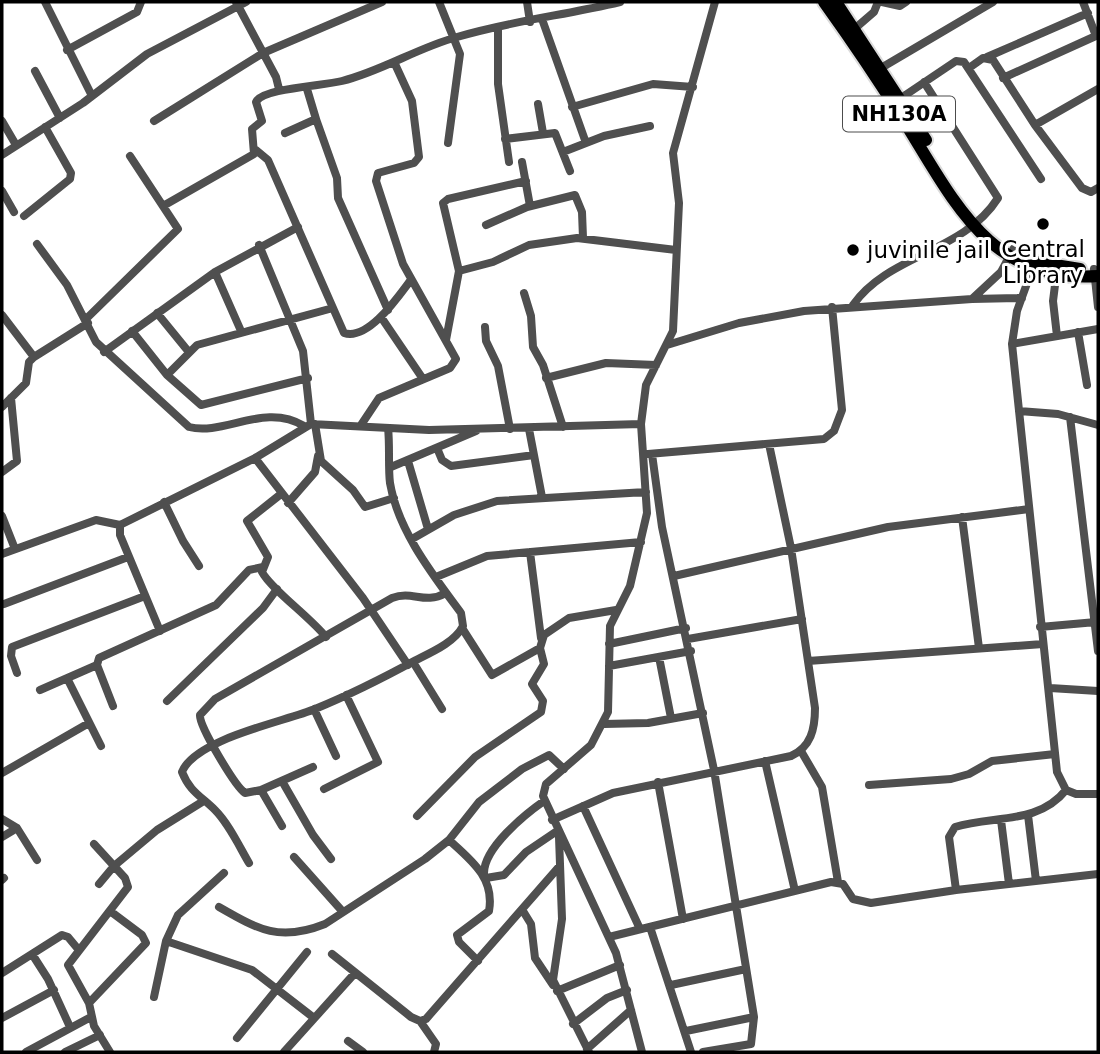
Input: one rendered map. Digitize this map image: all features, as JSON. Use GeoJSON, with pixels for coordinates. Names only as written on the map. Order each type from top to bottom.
{"type":"FeatureCollection","features":[{"type":"Feature","properties":{"kind":"highway","name":"NH130A"},"geometry":{"type":"LineString","coordinates":[[824,2],[880,68],[901,98],[975,225]]}},
{"type":"Feature","properties":{"kind":"highway","name":"NH130A"},"geometry":{"type":"LineString","coordinates":[[836,2],[851,32],[975,225],[1034,265],[1057,271],[1096,273]]}},
{"type":"Feature","properties":{"kind":"street"},"geometry":{"type":"LineString","coordinates":[[45,2],[67,50],[93,96]]}},
{"type":"Feature","properties":{"kind":"street"},"geometry":{"type":"LineString","coordinates":[[67,50],[137,12],[141,2]]}},
{"type":"Feature","properties":{"kind":"street"},"geometry":{"type":"LineString","coordinates":[[154,121],[263,54],[382,2]]}},
{"type":"Feature","properties":{"kind":"street"},"geometry":{"type":"LineString","coordinates":[[439,2],[455,37],[459,68],[448,143]]}},
{"type":"Feature","properties":{"kind":"street"},"geometry":{"type":"LineString","coordinates":[[527,2],[530,22]]}},
{"type":"Feature","properties":{"kind":"street"},"geometry":{"type":"LineString","coordinates":[[410,281],[384,314],[349,335],[341,329],[268,160],[256,150],[251,129],[262,118],[257,99],[279,89],[307,89],[365,75],[455,37],[616,2]]}},
{"type":"Feature","properties":{"kind":"street"},"geometry":{"type":"LineString","coordinates":[[703,1052],[751,1044],[754,1017],[714,770],[641,424],[646,386],[673,331],[679,203],[673,153],[715,2]]}},
{"type":"Feature","properties":{"kind":"street"},"geometry":{"type":"LineString","coordinates":[[851,32],[874,12],[880,2],[900,6],[906,2]]}},
{"type":"Feature","properties":{"kind":"street"},"geometry":{"type":"LineString","coordinates":[[880,68],[993,2]]}},
{"type":"Feature","properties":{"kind":"street"},"geometry":{"type":"LineString","coordinates":[[1003,78],[1097,35],[1083,2]]}},
{"type":"Feature","properties":{"kind":"street"},"geometry":{"type":"LineString","coordinates":[[2,155],[93,96],[147,54],[240,3],[279,89]]}},
{"type":"Feature","properties":{"kind":"street"},"geometry":{"type":"LineString","coordinates":[[969,68],[987,57],[1087,13]]}},
{"type":"Feature","properties":{"kind":"street"},"geometry":{"type":"LineString","coordinates":[[542,19],[586,143]]}},
{"type":"Feature","properties":{"kind":"street"},"geometry":{"type":"LineString","coordinates":[[498,28],[496,59],[509,162]]}},
{"type":"Feature","properties":{"kind":"street"},"geometry":{"type":"LineString","coordinates":[[987,57],[993,60],[1035,125],[1082,188],[1091,192],[1098,188]]}},
{"type":"Feature","properties":{"kind":"street"},"geometry":{"type":"LineString","coordinates":[[901,98],[956,61],[964,62],[1041,179]]}},
{"type":"Feature","properties":{"kind":"street"},"geometry":{"type":"LineString","coordinates":[[361,425],[379,398],[454,365],[456,355],[410,281],[376,181],[378,173],[414,163],[419,157],[412,101],[395,64]]}},
{"type":"Feature","properties":{"kind":"street"},"geometry":{"type":"LineString","coordinates":[[35,71],[60,118]]}},
{"type":"Feature","properties":{"kind":"street"},"geometry":{"type":"LineString","coordinates":[[853,305],[874,282],[962,235],[975,225],[999,195],[924,82]]}},
{"type":"Feature","properties":{"kind":"street"},"geometry":{"type":"LineString","coordinates":[[572,107],[653,84],[693,88]]}},
{"type":"Feature","properties":{"kind":"street"},"geometry":{"type":"LineString","coordinates":[[307,89],[337,178],[338,198],[384,314],[423,379]]}},
{"type":"Feature","properties":{"kind":"street"},"geometry":{"type":"LineString","coordinates":[[1035,125],[1098,89]]}},
{"type":"Feature","properties":{"kind":"street"},"geometry":{"type":"LineString","coordinates":[[538,104],[543,133]]}},
{"type":"Feature","properties":{"kind":"street"},"geometry":{"type":"LineString","coordinates":[[285,132],[316,119]]}},
{"type":"Feature","properties":{"kind":"street"},"geometry":{"type":"LineString","coordinates":[[2,121],[16,145]]}},
{"type":"Feature","properties":{"kind":"street"},"geometry":{"type":"LineString","coordinates":[[563,152],[650,126]]}},
{"type":"Feature","properties":{"kind":"street"},"geometry":{"type":"LineString","coordinates":[[24,216],[70,179],[71,173],[45,127]]}},
{"type":"Feature","properties":{"kind":"street"},"geometry":{"type":"LineString","coordinates":[[505,139],[555,133],[570,171]]}},
{"type":"Feature","properties":{"kind":"street"},"geometry":{"type":"LineString","coordinates":[[163,206],[256,150]]}},
{"type":"Feature","properties":{"kind":"street"},"geometry":{"type":"LineString","coordinates":[[2,407],[26,383],[29,362],[34,356],[87,321],[146,258],[177,234],[176,225],[131,156]]}},
{"type":"Feature","properties":{"kind":"street"},"geometry":{"type":"LineString","coordinates":[[522,162],[530,206]]}},
{"type":"Feature","properties":{"kind":"street"},"geometry":{"type":"LineString","coordinates":[[446,340],[460,271],[443,203],[448,199],[526,181]]}},
{"type":"Feature","properties":{"kind":"street"},"geometry":{"type":"LineString","coordinates":[[2,191],[14,212]]}},
{"type":"Feature","properties":{"kind":"street"},"geometry":{"type":"LineString","coordinates":[[486,225],[530,206],[577,196],[582,212],[583,238]]}},
{"type":"Feature","properties":{"kind":"street"},"geometry":{"type":"LineString","coordinates":[[104,352],[215,272],[259,245],[299,227]]}},
{"type":"Feature","properties":{"kind":"street"},"geometry":{"type":"LineString","coordinates":[[460,271],[493,262],[529,245],[583,238],[676,250]]}},
{"type":"Feature","properties":{"kind":"street"},"geometry":{"type":"LineString","coordinates":[[37,244],[104,352],[188,427],[274,416],[310,424],[388,428],[529,429],[641,424]]}},
{"type":"Feature","properties":{"kind":"street"},"geometry":{"type":"LineString","coordinates":[[259,245],[291,318],[308,379],[310,424],[318,456],[325,466],[353,490],[365,507],[394,498]]}},
{"type":"Feature","properties":{"kind":"street"},"geometry":{"type":"LineString","coordinates":[[972,299],[993,280],[1012,251]]}},
{"type":"Feature","properties":{"kind":"street"},"geometry":{"type":"LineString","coordinates":[[1034,265],[1022,298],[1012,344],[1055,754],[1059,781],[1066,790],[1076,794],[1098,793]]}},
{"type":"Feature","properties":{"kind":"street"},"geometry":{"type":"LineString","coordinates":[[1057,271],[1053,301],[1057,336]]}},
{"type":"Feature","properties":{"kind":"street"},"geometry":{"type":"LineString","coordinates":[[215,272],[241,331]]}},
{"type":"Feature","properties":{"kind":"street"},"geometry":{"type":"LineString","coordinates":[[1096,273],[1098,307]]}},
{"type":"Feature","properties":{"kind":"street"},"geometry":{"type":"LineString","coordinates":[[524,293],[531,316],[533,347],[563,427]]}},
{"type":"Feature","properties":{"kind":"street"},"geometry":{"type":"LineString","coordinates":[[667,345],[739,323],[832,307],[1022,298]]}},
{"type":"Feature","properties":{"kind":"street"},"geometry":{"type":"LineString","coordinates":[[648,454],[824,439],[840,422],[842,410],[832,307]]}},
{"type":"Feature","properties":{"kind":"street"},"geometry":{"type":"LineString","coordinates":[[167,374],[188,351],[204,342],[333,308]]}},
{"type":"Feature","properties":{"kind":"street"},"geometry":{"type":"LineString","coordinates":[[157,313],[188,351]]}},
{"type":"Feature","properties":{"kind":"street"},"geometry":{"type":"LineString","coordinates":[[2,315],[34,356]]}},
{"type":"Feature","properties":{"kind":"street"},"geometry":{"type":"LineString","coordinates":[[485,327],[486,341],[498,366],[510,429]]}},
{"type":"Feature","properties":{"kind":"street"},"geometry":{"type":"LineString","coordinates":[[1012,344],[1098,329]]}},
{"type":"Feature","properties":{"kind":"street"},"geometry":{"type":"LineString","coordinates":[[132,331],[167,374],[197,403],[206,406],[232,396],[308,379]]}},
{"type":"Feature","properties":{"kind":"street"},"geometry":{"type":"LineString","coordinates":[[1079,332],[1087,385]]}},
{"type":"Feature","properties":{"kind":"street"},"geometry":{"type":"LineString","coordinates":[[546,378],[606,363],[656,365]]}},
{"type":"Feature","properties":{"kind":"street"},"geometry":{"type":"LineString","coordinates":[[2,472],[17,461],[11,398]]}},
{"type":"Feature","properties":{"kind":"street"},"geometry":{"type":"LineString","coordinates":[[1019,411],[1070,417],[1098,425]]}},
{"type":"Feature","properties":{"kind":"street"},"geometry":{"type":"LineString","coordinates":[[1070,417],[1096,608],[1098,651]]}},
{"type":"Feature","properties":{"kind":"street"},"geometry":{"type":"LineString","coordinates":[[2,554],[96,520],[120,525],[255,458],[310,424]]}},
{"type":"Feature","properties":{"kind":"street"},"geometry":{"type":"LineString","coordinates":[[249,863],[217,812],[202,802],[182,772],[190,761],[214,745],[346,695],[410,663],[454,637],[462,628],[463,619],[412,539],[394,498],[389,480],[391,467],[388,428]]}},
{"type":"Feature","properties":{"kind":"street"},"geometry":{"type":"LineString","coordinates":[[391,467],[482,429]]}},
{"type":"Feature","properties":{"kind":"street"},"geometry":{"type":"LineString","coordinates":[[529,429],[542,497]]}},
{"type":"Feature","properties":{"kind":"street"},"geometry":{"type":"LineString","coordinates":[[552,820],[612,793],[802,751],[815,723],[791,548],[769,444]]}},
{"type":"Feature","properties":{"kind":"street"},"geometry":{"type":"LineString","coordinates":[[437,448],[442,460],[451,466],[534,455]]}},
{"type":"Feature","properties":{"kind":"street"},"geometry":{"type":"LineString","coordinates":[[642,1052],[620,965],[544,801],[546,784],[591,745],[608,712],[610,626],[616,610],[631,586],[641,541],[647,513],[648,454]]}},
{"type":"Feature","properties":{"kind":"street"},"geometry":{"type":"LineString","coordinates":[[288,503],[315,472],[318,456]]}},
{"type":"Feature","properties":{"kind":"street"},"geometry":{"type":"LineString","coordinates":[[255,458],[442,709]]}},
{"type":"Feature","properties":{"kind":"street"},"geometry":{"type":"LineString","coordinates":[[408,461],[428,529]]}},
{"type":"Feature","properties":{"kind":"street"},"geometry":{"type":"LineString","coordinates":[[412,539],[454,515],[497,500],[646,492]]}},
{"type":"Feature","properties":{"kind":"street"},"geometry":{"type":"LineString","coordinates":[[281,494],[247,521],[268,556],[263,566],[265,578],[326,636]]}},
{"type":"Feature","properties":{"kind":"street"},"geometry":{"type":"LineString","coordinates":[[164,502],[199,566]]}},
{"type":"Feature","properties":{"kind":"street"},"geometry":{"type":"LineString","coordinates":[[674,576],[888,527],[1029,509]]}},
{"type":"Feature","properties":{"kind":"street"},"geometry":{"type":"LineString","coordinates":[[2,516],[15,549]]}},
{"type":"Feature","properties":{"kind":"street"},"geometry":{"type":"LineString","coordinates":[[962,517],[979,648]]}},
{"type":"Feature","properties":{"kind":"street"},"geometry":{"type":"LineString","coordinates":[[120,525],[120,535],[128,557],[160,631]]}},
{"type":"Feature","properties":{"kind":"street"},"geometry":{"type":"LineString","coordinates":[[436,578],[486,555],[641,541]]}},
{"type":"Feature","properties":{"kind":"street"},"geometry":{"type":"LineString","coordinates":[[417,816],[475,757],[541,712],[542,701],[532,684],[544,664],[530,552]]}},
{"type":"Feature","properties":{"kind":"street"},"geometry":{"type":"LineString","coordinates":[[4,604],[128,557]]}},
{"type":"Feature","properties":{"kind":"street"},"geometry":{"type":"LineString","coordinates":[[40,690],[97,665],[101,656],[216,605],[249,570],[263,566]]}},
{"type":"Feature","properties":{"kind":"street"},"geometry":{"type":"LineString","coordinates":[[167,701],[264,608],[278,589]]}},
{"type":"Feature","properties":{"kind":"street"},"geometry":{"type":"LineString","coordinates":[[313,767],[250,794],[240,789],[200,720],[204,709],[398,596],[431,600],[446,593]]}},
{"type":"Feature","properties":{"kind":"street"},"geometry":{"type":"LineString","coordinates":[[18,673],[11,656],[12,647],[145,596]]}},
{"type":"Feature","properties":{"kind":"street"},"geometry":{"type":"LineString","coordinates":[[462,628],[492,675],[540,643],[554,625],[569,618],[616,610]]}},
{"type":"Feature","properties":{"kind":"street"},"geometry":{"type":"LineString","coordinates":[[688,639],[802,619]]}},
{"type":"Feature","properties":{"kind":"street"},"geometry":{"type":"LineString","coordinates":[[1040,627],[1096,622]]}},
{"type":"Feature","properties":{"kind":"street"},"geometry":{"type":"LineString","coordinates":[[610,644],[685,628]]}},
{"type":"Feature","properties":{"kind":"street"},"geometry":{"type":"LineString","coordinates":[[808,661],[1043,644]]}},
{"type":"Feature","properties":{"kind":"street"},"geometry":{"type":"LineString","coordinates":[[609,666],[691,651]]}},
{"type":"Feature","properties":{"kind":"street"},"geometry":{"type":"LineString","coordinates":[[659,657],[671,718]]}},
{"type":"Feature","properties":{"kind":"street"},"geometry":{"type":"LineString","coordinates":[[97,665],[113,706]]}},
{"type":"Feature","properties":{"kind":"street"},"geometry":{"type":"LineString","coordinates":[[67,678],[101,746]]}},
{"type":"Feature","properties":{"kind":"street"},"geometry":{"type":"LineString","coordinates":[[1050,688],[1082,687],[1098,691]]}},
{"type":"Feature","properties":{"kind":"street"},"geometry":{"type":"LineString","coordinates":[[324,789],[379,762],[346,695]]}},
{"type":"Feature","properties":{"kind":"street"},"geometry":{"type":"LineString","coordinates":[[314,709],[336,756]]}},
{"type":"Feature","properties":{"kind":"street"},"geometry":{"type":"LineString","coordinates":[[604,724],[634,724],[703,713]]}},
{"type":"Feature","properties":{"kind":"street"},"geometry":{"type":"LineString","coordinates":[[2,774],[89,723]]}},
{"type":"Feature","properties":{"kind":"street"},"geometry":{"type":"LineString","coordinates":[[802,751],[822,787],[838,882],[853,899],[861,903],[1098,874]]}},
{"type":"Feature","properties":{"kind":"street"},"geometry":{"type":"LineString","coordinates":[[869,785],[951,779],[969,774],[992,761],[1055,754]]}},
{"type":"Feature","properties":{"kind":"street"},"geometry":{"type":"LineString","coordinates":[[219,908],[253,926],[275,933],[307,931],[343,912],[425,859],[449,839],[479,802],[542,757],[553,757],[564,769]]}},
{"type":"Feature","properties":{"kind":"street"},"geometry":{"type":"LineString","coordinates":[[765,761],[795,891]]}},
{"type":"Feature","properties":{"kind":"street"},"geometry":{"type":"LineString","coordinates":[[282,781],[313,835],[331,859]]}},
{"type":"Feature","properties":{"kind":"street"},"geometry":{"type":"LineString","coordinates":[[658,782],[683,919]]}},
{"type":"Feature","properties":{"kind":"street"},"geometry":{"type":"LineString","coordinates":[[261,790],[282,826]]}},
{"type":"Feature","properties":{"kind":"street"},"geometry":{"type":"LineString","coordinates":[[956,890],[949,845],[951,831],[961,825],[1028,815],[1048,808],[1066,790]]}},
{"type":"Feature","properties":{"kind":"street"},"geometry":{"type":"LineString","coordinates":[[478,961],[459,942],[457,935],[489,911],[486,858],[515,822],[544,801]]}},
{"type":"Feature","properties":{"kind":"street"},"geometry":{"type":"LineString","coordinates":[[99,884],[114,866],[157,830],[202,802]]}},
{"type":"Feature","properties":{"kind":"street"},"geometry":{"type":"LineString","coordinates":[[583,806],[640,929]]}},
{"type":"Feature","properties":{"kind":"street"},"geometry":{"type":"LineString","coordinates":[[1028,815],[1036,881]]}},
{"type":"Feature","properties":{"kind":"street"},"geometry":{"type":"LineString","coordinates":[[2,819],[17,828],[37,860]]}},
{"type":"Feature","properties":{"kind":"street"},"geometry":{"type":"LineString","coordinates":[[1001,820],[1009,884]]}},
{"type":"Feature","properties":{"kind":"street"},"geometry":{"type":"LineString","coordinates":[[2,837],[17,828]]}},
{"type":"Feature","properties":{"kind":"street"},"geometry":{"type":"LineString","coordinates":[[449,839],[485,876],[504,875],[526,852],[558,833]]}},
{"type":"Feature","properties":{"kind":"street"},"geometry":{"type":"LineString","coordinates":[[556,989],[553,972],[562,919],[558,833]]}},
{"type":"Feature","properties":{"kind":"street"},"geometry":{"type":"LineString","coordinates":[[94,844],[128,887],[68,965],[89,1003],[91,1017],[110,1052]]}},
{"type":"Feature","properties":{"kind":"street"},"geometry":{"type":"LineString","coordinates":[[294,857],[343,912]]}},
{"type":"Feature","properties":{"kind":"street"},"geometry":{"type":"LineString","coordinates":[[420,1021],[431,1014],[558,868]]}},
{"type":"Feature","properties":{"kind":"street"},"geometry":{"type":"LineString","coordinates":[[155,997],[166,941],[183,908],[224,873]]}},
{"type":"Feature","properties":{"kind":"street"},"geometry":{"type":"LineString","coordinates":[[609,937],[838,882]]}},
{"type":"Feature","properties":{"kind":"street"},"geometry":{"type":"LineString","coordinates":[[89,1003],[146,943],[142,935],[110,911]]}},
{"type":"Feature","properties":{"kind":"street"},"geometry":{"type":"LineString","coordinates":[[523,911],[531,924],[535,958],[556,989],[588,1051],[631,1010]]}},
{"type":"Feature","properties":{"kind":"street"},"geometry":{"type":"LineString","coordinates":[[650,927],[691,1052]]}},
{"type":"Feature","properties":{"kind":"street"},"geometry":{"type":"LineString","coordinates":[[2,973],[62,935],[68,937],[78,949]]}},
{"type":"Feature","properties":{"kind":"street"},"geometry":{"type":"LineString","coordinates":[[166,941],[237,963],[277,988],[314,1018]]}},
{"type":"Feature","properties":{"kind":"street"},"geometry":{"type":"LineString","coordinates":[[237,1038],[307,952]]}},
{"type":"Feature","properties":{"kind":"street"},"geometry":{"type":"LineString","coordinates":[[32,954],[54,990],[71,1027]]}},
{"type":"Feature","properties":{"kind":"street"},"geometry":{"type":"LineString","coordinates":[[331,954],[420,1021],[436,1044],[434,1052]]}},
{"type":"Feature","properties":{"kind":"street"},"geometry":{"type":"LineString","coordinates":[[556,989],[620,965]]}},
{"type":"Feature","properties":{"kind":"street"},"geometry":{"type":"LineString","coordinates":[[671,985],[746,969]]}},
{"type":"Feature","properties":{"kind":"street"},"geometry":{"type":"LineString","coordinates":[[284,1052],[355,973]]}},
{"type":"Feature","properties":{"kind":"street"},"geometry":{"type":"LineString","coordinates":[[2,1018],[54,990]]}},
{"type":"Feature","properties":{"kind":"street"},"geometry":{"type":"LineString","coordinates":[[573,1024],[614,994],[627,990]]}},
{"type":"Feature","properties":{"kind":"street"},"geometry":{"type":"LineString","coordinates":[[26,1052],[91,1017]]}},
{"type":"Feature","properties":{"kind":"street"},"geometry":{"type":"LineString","coordinates":[[686,1031],[754,1017]]}},
{"type":"Feature","properties":{"kind":"street"},"geometry":{"type":"LineString","coordinates":[[65,1052],[100,1035]]}},
{"type":"Feature","properties":{"kind":"street"},"geometry":{"type":"LineString","coordinates":[[348,1041],[363,1052]]}},
{"type":"Feature","properties":{"kind":"place","name":"Central Library"},"geometry":{"type":"Point","coordinates":[1043,224]}},
{"type":"Feature","properties":{"kind":"place","name":"juvinile jail"},"geometry":{"type":"Point","coordinates":[853,250]}}]}
